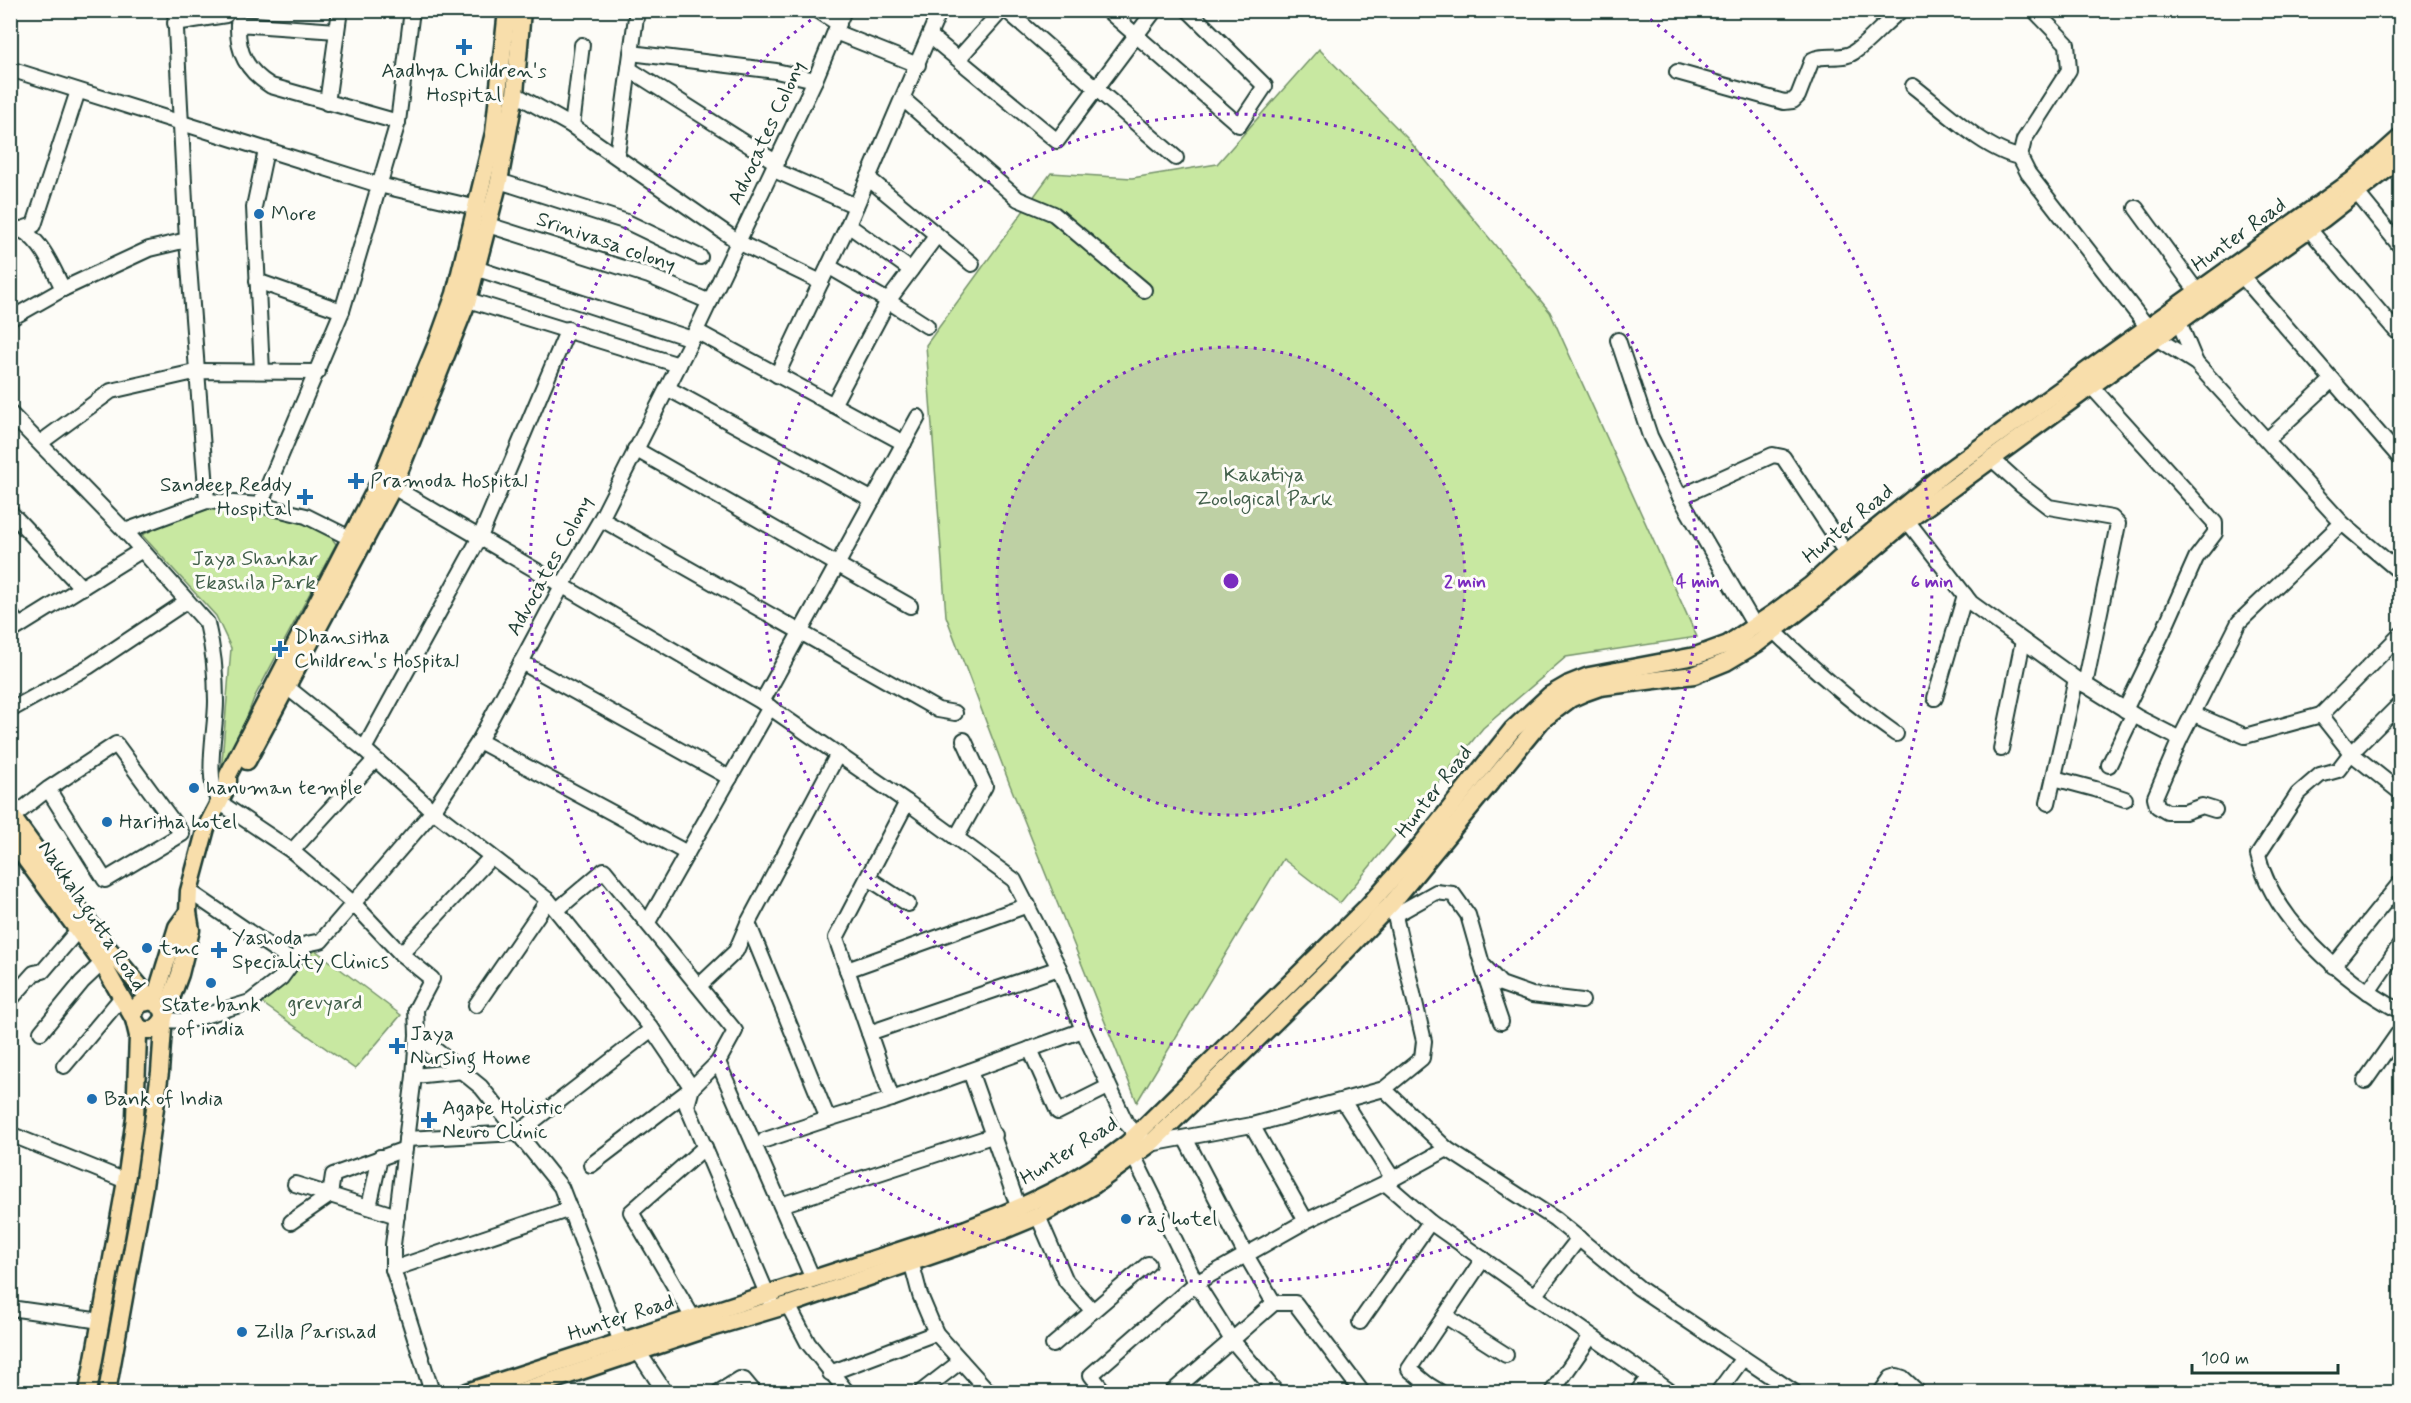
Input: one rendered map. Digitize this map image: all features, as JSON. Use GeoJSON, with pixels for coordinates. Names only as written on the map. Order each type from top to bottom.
{"type":"FeatureCollection","features":[{"type":"Feature","properties":{"kind":"main road"},"geometry":{"type":"LineString","coordinates":[[228,784],[237,778],[393,487],[468,300],[478,268],[507,10]]}},
{"type":"Feature","properties":{"kind":"main road"},"geometry":{"type":"LineString","coordinates":[[188,912],[177,927],[160,987],[152,1001],[139,1004],[133,1015],[134,1021],[143,1030],[155,1030],[163,1020],[180,974],[191,930],[188,912],[189,891],[206,828],[228,784],[228,775],[381,479],[438,341],[499,181],[515,94],[522,10]]}},
{"type":"Feature","properties":{"kind":"main road","name":"Hunter Road"},"geometry":{"type":"LineString","coordinates":[[467,1392],[693,1318],[776,1303],[813,1279],[902,1259],[1002,1231],[1038,1216],[1094,1185],[1134,1157],[1143,1140],[1367,907],[1431,844],[1542,720],[1570,699],[1600,687],[1694,675],[1712,669],[1774,631],[1903,516],[1947,471],[2176,316],[2242,276],[2304,227],[2400,138]]}},
{"type":"Feature","properties":{"kind":"main road","name":"Hunter Road"},"geometry":{"type":"LineString","coordinates":[[2176,316],[2198,293],[2357,193],[2400,160]]}},
{"type":"Feature","properties":{"kind":"main road","name":"Hunter Road"},"geometry":{"type":"LineString","coordinates":[[518,1392],[541,1389],[902,1259],[1019,1209],[1143,1140],[1394,909],[1431,844],[1512,730],[1550,695],[1588,676],[1662,664],[1703,654],[1728,644],[1811,585],[1846,553],[1991,458],[2091,386],[2152,333]]}},
{"type":"Feature","properties":{"kind":"main road"},"geometry":{"type":"LineString","coordinates":[[11,817],[134,980],[152,1001],[162,1008],[160,1072],[144,1186],[107,1392]]}},
{"type":"Feature","properties":{"kind":"main road","name":"Nakkalagutta Road"},"geometry":{"type":"LineString","coordinates":[[10,838],[102,963],[134,1021],[138,1036],[137,1083],[126,1181],[88,1392]]}},
{"type":"Feature","properties":{"kind":"street"},"geometry":{"type":"LineString","coordinates":[[327,103],[340,10]]}},
{"type":"Feature","properties":{"kind":"street"},"geometry":{"type":"LineString","coordinates":[[260,505],[342,311],[398,122],[412,10]]}},
{"type":"Feature","properties":{"kind":"street"},"geometry":{"type":"LineString","coordinates":[[617,155],[637,10]]}},
{"type":"Feature","properties":{"kind":"street"},"geometry":{"type":"LineString","coordinates":[[817,10],[837,28],[918,65]]}},
{"type":"Feature","properties":{"kind":"street","name":"Advocates Colony"},"geometry":{"type":"LineString","coordinates":[[163,1020],[187,1021],[250,1002],[281,978],[306,944],[321,940],[433,811],[479,741],[520,662],[601,519],[740,243],[815,80],[844,10]]}},
{"type":"Feature","properties":{"kind":"street"},"geometry":{"type":"LineString","coordinates":[[777,375],[848,225],[940,10]]}},
{"type":"Feature","properties":{"kind":"street"},"geometry":{"type":"LineString","coordinates":[[958,58],[1004,10],[1176,158]]}},
{"type":"Feature","properties":{"kind":"street"},"geometry":{"type":"LineString","coordinates":[[1107,10],[1239,125],[1265,86],[1188,10]]}},
{"type":"Feature","properties":{"kind":"street"},"geometry":{"type":"LineString","coordinates":[[930,36],[1057,141],[1155,10]]}},
{"type":"Feature","properties":{"kind":"street"},"geometry":{"type":"LineString","coordinates":[[1677,72],[1784,102],[1793,101],[1798,96],[1812,60],[1816,57],[1842,57],[1853,53],[1886,21],[1902,10]]}},
{"type":"Feature","properties":{"kind":"street"},"geometry":{"type":"LineString","coordinates":[[2034,10],[2067,44],[2069,70],[2025,140],[2020,157],[2028,173],[2152,333],[2196,363],[2342,523],[2400,572]]}},
{"type":"Feature","properties":{"kind":"street"},"geometry":{"type":"LineString","coordinates":[[207,501],[175,17],[226,15]]}},
{"type":"Feature","properties":{"kind":"street"},"geometry":{"type":"LineString","coordinates":[[338,31],[238,24],[242,56],[255,76],[271,86],[398,122]]}},
{"type":"Feature","properties":{"kind":"street"},"geometry":{"type":"LineString","coordinates":[[572,126],[582,45]]}},
{"type":"Feature","properties":{"kind":"street"},"geometry":{"type":"LineString","coordinates":[[631,53],[776,71],[815,80]]}},
{"type":"Feature","properties":{"kind":"street","name":"Srinivasa colony"},"geometry":{"type":"LineString","coordinates":[[10,69],[379,185],[485,215],[649,276],[711,302]]}},
{"type":"Feature","properties":{"kind":"street"},"geometry":{"type":"LineString","coordinates":[[629,69],[775,167],[856,206]]}},
{"type":"Feature","properties":{"kind":"street"},"geometry":{"type":"LineString","coordinates":[[1912,86],[1990,146],[2009,155],[2020,157]]}},
{"type":"Feature","properties":{"kind":"street"},"geometry":{"type":"LineString","coordinates":[[16,228],[34,225],[78,91]]}},
{"type":"Feature","properties":{"kind":"street"},"geometry":{"type":"LineString","coordinates":[[515,94],[617,155],[740,243],[821,282]]}},
{"type":"Feature","properties":{"kind":"street"},"geometry":{"type":"LineString","coordinates":[[903,99],[1018,199],[1054,214],[1144,290]]}},
{"type":"Feature","properties":{"kind":"street"},"geometry":{"type":"LineString","coordinates":[[262,371],[254,207],[266,150]]}},
{"type":"Feature","properties":{"kind":"street"},"geometry":{"type":"LineString","coordinates":[[868,178],[972,264]]}},
{"type":"Feature","properties":{"kind":"street"},"geometry":{"type":"LineString","coordinates":[[499,181],[627,222],[700,257]]}},
{"type":"Feature","properties":{"kind":"street"},"geometry":{"type":"LineString","coordinates":[[2357,193],[2400,246]]}},
{"type":"Feature","properties":{"kind":"street"},"geometry":{"type":"LineString","coordinates":[[2136,208],[2198,293]]}},
{"type":"Feature","properties":{"kind":"street"},"geometry":{"type":"LineString","coordinates":[[848,225],[911,270]]}},
{"type":"Feature","properties":{"kind":"street"},"geometry":{"type":"LineString","coordinates":[[2304,227],[2396,331]]}},
{"type":"Feature","properties":{"kind":"street"},"geometry":{"type":"LineString","coordinates":[[16,228],[39,244],[63,290]]}},
{"type":"Feature","properties":{"kind":"street"},"geometry":{"type":"LineString","coordinates":[[833,405],[888,301],[938,235]]}},
{"type":"Feature","properties":{"kind":"street"},"geometry":{"type":"LineString","coordinates":[[10,319],[63,290],[149,249],[188,240]]}},
{"type":"Feature","properties":{"kind":"street"},"geometry":{"type":"LineString","coordinates":[[828,266],[927,326]]}},
{"type":"Feature","properties":{"kind":"street"},"geometry":{"type":"LineString","coordinates":[[478,268],[694,335],[777,375],[904,443]]}},
{"type":"Feature","properties":{"kind":"street"},"geometry":{"type":"LineString","coordinates":[[2242,276],[2400,458]]}},
{"type":"Feature","properties":{"kind":"street"},"geometry":{"type":"LineString","coordinates":[[257,281],[342,311]]}},
{"type":"Feature","properties":{"kind":"street"},"geometry":{"type":"LineString","coordinates":[[468,300],[679,365]]}},
{"type":"Feature","properties":{"kind":"street"},"geometry":{"type":"LineString","coordinates":[[2176,316],[2196,363]]}},
{"type":"Feature","properties":{"kind":"street"},"geometry":{"type":"LineString","coordinates":[[363,749],[480,537],[568,329]]}},
{"type":"Feature","properties":{"kind":"street"},"geometry":{"type":"LineString","coordinates":[[1618,340],[1650,436],[1680,497],[1755,626]]}},
{"type":"Feature","properties":{"kind":"street"},"geometry":{"type":"LineString","coordinates":[[40,443],[111,391],[199,371],[318,372]]}},
{"type":"Feature","properties":{"kind":"street"},"geometry":{"type":"LineString","coordinates":[[2267,440],[2332,380]]}},
{"type":"Feature","properties":{"kind":"street"},"geometry":{"type":"LineString","coordinates":[[2091,386],[2215,523],[2217,528],[2196,558],[2129,712],[2109,765]]}},
{"type":"Feature","properties":{"kind":"street"},"geometry":{"type":"LineString","coordinates":[[667,388],[873,500]]}},
{"type":"Feature","properties":{"kind":"street"},"geometry":{"type":"LineString","coordinates":[[11,415],[125,531],[207,623],[211,639],[216,701],[212,779],[214,794],[219,802],[292,851],[353,903],[401,954],[432,980],[416,1009],[414,1076],[393,1245],[393,1269],[432,1392]]}},
{"type":"Feature","properties":{"kind":"street"},"geometry":{"type":"LineString","coordinates":[[648,922],[729,778],[800,633],[918,417]]}},
{"type":"Feature","properties":{"kind":"street"},"geometry":{"type":"LineString","coordinates":[[635,449],[910,606]]}},
{"type":"Feature","properties":{"kind":"street"},"geometry":{"type":"LineString","coordinates":[[1680,497],[1773,455],[1783,457],[1846,553]]}},
{"type":"Feature","properties":{"kind":"street"},"geometry":{"type":"LineString","coordinates":[[1991,458],[2049,507],[2094,513],[2112,518],[2118,524],[2048,803]]}},
{"type":"Feature","properties":{"kind":"street"},"geometry":{"type":"LineString","coordinates":[[393,487],[766,704],[908,802],[1014,880],[1059,968],[1083,1030],[1126,1124],[1143,1140],[1185,1138],[1252,1125],[1384,1089],[1422,1058],[1424,1041],[1394,909],[1436,892],[1453,894],[1468,915],[1501,1022]]}},
{"type":"Feature","properties":{"kind":"street"},"geometry":{"type":"LineString","coordinates":[[125,531],[207,501],[260,505],[306,516],[351,538]]}},
{"type":"Feature","properties":{"kind":"street"},"geometry":{"type":"LineString","coordinates":[[10,512],[81,588]]}},
{"type":"Feature","properties":{"kind":"street"},"geometry":{"type":"LineString","coordinates":[[1903,516],[1971,603],[2080,682],[2180,739]]}},
{"type":"Feature","properties":{"kind":"street"},"geometry":{"type":"LineString","coordinates":[[601,519],[938,710],[955,713]]}},
{"type":"Feature","properties":{"kind":"street"},"geometry":{"type":"LineString","coordinates":[[2215,810],[2202,806],[2185,812],[2166,812],[2157,806],[2154,797],[2180,739],[2239,622],[2342,523]]}},
{"type":"Feature","properties":{"kind":"street"},"geometry":{"type":"LineString","coordinates":[[10,614],[15,629],[142,550]]}},
{"type":"Feature","properties":{"kind":"street"},"geometry":{"type":"LineString","coordinates":[[1935,698],[1965,596]]}},
{"type":"Feature","properties":{"kind":"street"},"geometry":{"type":"LineString","coordinates":[[10,704],[14,708],[88,667],[187,601]]}},
{"type":"Feature","properties":{"kind":"street"},"geometry":{"type":"LineString","coordinates":[[1774,631],[1809,666],[1856,706],[1896,734]]}},
{"type":"Feature","properties":{"kind":"street"},"geometry":{"type":"LineString","coordinates":[[2194,714],[2246,736],[2321,715],[2400,635]]}},
{"type":"Feature","properties":{"kind":"street"},"geometry":{"type":"LineString","coordinates":[[2001,749],[2023,641]]}},
{"type":"Feature","properties":{"kind":"street"},"geometry":{"type":"LineString","coordinates":[[520,662],[729,778]]}},
{"type":"Feature","properties":{"kind":"street"},"geometry":{"type":"LineString","coordinates":[[287,687],[363,749],[433,811],[553,905],[652,1029],[692,1088],[687,1106],[776,1303],[847,1392]]}},
{"type":"Feature","properties":{"kind":"street"},"geometry":{"type":"LineString","coordinates":[[2400,704],[2351,753],[2338,770],[2320,775],[2298,794],[2258,855],[2263,875],[2278,902],[2333,966],[2368,992],[2400,1011]]}},
{"type":"Feature","properties":{"kind":"street"},"geometry":{"type":"LineString","coordinates":[[2321,715],[2351,753],[2400,792]]}},
{"type":"Feature","properties":{"kind":"street"},"geometry":{"type":"LineString","coordinates":[[956,838],[986,786],[963,740]]}},
{"type":"Feature","properties":{"kind":"street"},"geometry":{"type":"LineString","coordinates":[[479,741],[687,853]]}},
{"type":"Feature","properties":{"kind":"street"},"geometry":{"type":"LineString","coordinates":[[11,817],[48,789],[116,744],[182,834],[105,880],[48,789]]}},
{"type":"Feature","properties":{"kind":"street"},"geometry":{"type":"LineString","coordinates":[[699,986],[736,951],[748,923],[838,754]]}},
{"type":"Feature","properties":{"kind":"street"},"geometry":{"type":"LineString","coordinates":[[292,851],[374,760]]}},
{"type":"Feature","properties":{"kind":"street"},"geometry":{"type":"LineString","coordinates":[[2054,778],[2125,799]]}},
{"type":"Feature","properties":{"kind":"street"},"geometry":{"type":"LineString","coordinates":[[892,1099],[836,938],[908,802]]}},
{"type":"Feature","properties":{"kind":"street"},"geometry":{"type":"LineString","coordinates":[[401,954],[491,858]]}},
{"type":"Feature","properties":{"kind":"street"},"geometry":{"type":"LineString","coordinates":[[476,1005],[553,905],[604,870],[735,1031],[718,1062],[692,1088],[591,1165]]}},
{"type":"Feature","properties":{"kind":"street"},"geometry":{"type":"LineString","coordinates":[[867,878],[908,904]]}},
{"type":"Feature","properties":{"kind":"street"},"geometry":{"type":"LineString","coordinates":[[2333,966],[2400,883]]}},
{"type":"Feature","properties":{"kind":"street"},"geometry":{"type":"LineString","coordinates":[[189,891],[293,962]]}},
{"type":"Feature","properties":{"kind":"street"},"geometry":{"type":"LineString","coordinates":[[847,970],[1028,905]]}},
{"type":"Feature","properties":{"kind":"street"},"geometry":{"type":"LineString","coordinates":[[748,923],[828,1119]]}},
{"type":"Feature","properties":{"kind":"street"},"geometry":{"type":"LineString","coordinates":[[10,1000],[34,973],[43,970],[78,930]]}},
{"type":"Feature","properties":{"kind":"street"},"geometry":{"type":"LineString","coordinates":[[2368,992],[2400,945]]}},
{"type":"Feature","properties":{"kind":"street"},"geometry":{"type":"LineString","coordinates":[[41,1032],[82,982],[102,963]]}},
{"type":"Feature","properties":{"kind":"street"},"geometry":{"type":"LineString","coordinates":[[1482,964],[1501,984],[1532,995],[1582,1001]]}},
{"type":"Feature","properties":{"kind":"street"},"geometry":{"type":"LineString","coordinates":[[869,1033],[1059,968]]}},
{"type":"Feature","properties":{"kind":"street"},"geometry":{"type":"LineString","coordinates":[[64,1066],[122,997]]}},
{"type":"Feature","properties":{"kind":"street"},"geometry":{"type":"LineString","coordinates":[[291,1222],[330,1195],[333,1175],[380,1157],[405,1144],[518,1134],[652,1029]]}},
{"type":"Feature","properties":{"kind":"street"},"geometry":{"type":"LineString","coordinates":[[765,1140],[892,1099],[1083,1030]]}},
{"type":"Feature","properties":{"kind":"street"},"geometry":{"type":"LineString","coordinates":[[2366,1081],[2400,1031]]}},
{"type":"Feature","properties":{"kind":"street"},"geometry":{"type":"LineString","coordinates":[[417,1035],[481,1087],[561,1187],[621,1342]]}},
{"type":"Feature","properties":{"kind":"street"},"geometry":{"type":"LineString","coordinates":[[1030,1049],[1058,1112],[1108,1087]]}},
{"type":"Feature","properties":{"kind":"street"},"geometry":{"type":"LineString","coordinates":[[718,1062],[813,1279]]}},
{"type":"Feature","properties":{"kind":"street"},"geometry":{"type":"LineString","coordinates":[[414,1076],[463,1071]]}},
{"type":"Feature","properties":{"kind":"street"},"geometry":{"type":"LineString","coordinates":[[970,1071],[995,1135],[1019,1209]]}},
{"type":"Feature","properties":{"kind":"street"},"geometry":{"type":"LineString","coordinates":[[1384,1089],[1447,1149],[1555,1219],[1639,1288],[1794,1392]]}},
{"type":"Feature","properties":{"kind":"street"},"geometry":{"type":"LineString","coordinates":[[1343,1101],[1389,1181],[1430,1222],[1671,1392]]}},
{"type":"Feature","properties":{"kind":"street"},"geometry":{"type":"LineString","coordinates":[[1252,1125],[1306,1221]]}},
{"type":"Feature","properties":{"kind":"street"},"geometry":{"type":"LineString","coordinates":[[10,1134],[126,1181]]}},
{"type":"Feature","properties":{"kind":"street"},"geometry":{"type":"LineString","coordinates":[[781,1205],[995,1135]]}},
{"type":"Feature","properties":{"kind":"street"},"geometry":{"type":"LineString","coordinates":[[1185,1138],[1246,1255],[1274,1303]]}},
{"type":"Feature","properties":{"kind":"street"},"geometry":{"type":"LineString","coordinates":[[693,1318],[631,1212],[705,1147]]}},
{"type":"Feature","properties":{"kind":"street"},"geometry":{"type":"LineString","coordinates":[[1104,1392],[1090,1375],[1196,1283],[1306,1221],[1389,1181],[1447,1149]]}},
{"type":"Feature","properties":{"kind":"street"},"geometry":{"type":"LineString","coordinates":[[369,1207],[380,1157]]}},
{"type":"Feature","properties":{"kind":"street"},"geometry":{"type":"LineString","coordinates":[[1134,1157],[1196,1283],[1232,1340],[1276,1392]]}},
{"type":"Feature","properties":{"kind":"street"},"geometry":{"type":"LineString","coordinates":[[295,1184],[397,1216]]}},
{"type":"Feature","properties":{"kind":"street"},"geometry":{"type":"LineString","coordinates":[[393,1269],[570,1209]]}},
{"type":"Feature","properties":{"kind":"street"},"geometry":{"type":"LineString","coordinates":[[1038,1216],[1066,1281],[1093,1311]]}},
{"type":"Feature","properties":{"kind":"street"},"geometry":{"type":"LineString","coordinates":[[1360,1322],[1430,1222]]}},
{"type":"Feature","properties":{"kind":"street"},"geometry":{"type":"LineString","coordinates":[[1534,1296],[1579,1238]]}},
{"type":"Feature","properties":{"kind":"street"},"geometry":{"type":"LineString","coordinates":[[902,1259],[936,1333],[989,1392]]}},
{"type":"Feature","properties":{"kind":"street"},"geometry":{"type":"LineString","coordinates":[[1440,1392],[1422,1388],[1409,1369],[1483,1259]]}},
{"type":"Feature","properties":{"kind":"street"},"geometry":{"type":"LineString","coordinates":[[1053,1345],[1148,1264]]}},
{"type":"Feature","properties":{"kind":"street"},"geometry":{"type":"LineString","coordinates":[[1172,1392],[1189,1387],[1232,1340],[1274,1303],[1295,1303],[1362,1392]]}},
{"type":"Feature","properties":{"kind":"street"},"geometry":{"type":"LineString","coordinates":[[10,1308],[101,1321]]}},
{"type":"Feature","properties":{"kind":"street"},"geometry":{"type":"LineString","coordinates":[[1445,1316],[1506,1355]]}},
{"type":"Feature","properties":{"kind":"street"},"geometry":{"type":"LineString","coordinates":[[830,1372],[936,1333]]}},
{"type":"Feature","properties":{"kind":"street"},"geometry":{"type":"LineString","coordinates":[[1552,1392],[1591,1336]]}},
{"type":"Feature","properties":{"kind":"street"},"geometry":{"type":"LineString","coordinates":[[639,1353],[665,1392]]}},
{"type":"Feature","properties":{"kind":"street"},"geometry":{"type":"LineString","coordinates":[[1718,1392],[1743,1358]]}},
{"type":"Feature","properties":{"kind":"street"},"geometry":{"type":"LineString","coordinates":[[921,1392],[961,1361]]}},
{"type":"Feature","properties":{"kind":"street"},"geometry":{"type":"LineString","coordinates":[[1881,1392],[1891,1378],[1897,1376],[1903,1378],[1918,1392]]}},
{"type":"Feature","properties":{"kind":"street"},"geometry":{"type":"LineString","coordinates":[[1637,1392],[1648,1377]]}},
{"type":"Feature","properties":{"kind":"street"},"geometry":{"type":"LineString","coordinates":[[719,1392],[740,1378],[754,1392]]}},
{"type":"Feature","properties":{"kind":"green space","name":"Kakatiya Zoological Park"},"geometry":{"type":"Polygon","coordinates":[[[1319,49],[1408,139],[1550,312],[1697,637],[1566,657],[1483,728],[1340,903],[1283,859],[1137,1102],[1010,785],[946,616],[926,345],[1051,173],[1132,178],[1217,164],[1319,49]]]}},
{"type":"Feature","properties":{"kind":"green space","name":"Jaya Shankar Ekashila Park"},"geometry":{"type":"Polygon","coordinates":[[[201,507],[246,509],[282,517],[327,531],[336,544],[254,698],[225,775],[221,774],[231,648],[216,616],[142,535],[201,507]]]}},
{"type":"Feature","properties":{"kind":"green space","name":"grevyard"},"geometry":{"type":"Polygon","coordinates":[[[315,950],[401,1015],[355,1069],[262,1003],[315,950]]]}},
{"type":"Feature","properties":{"kind":"place","name":"Aadhya Children's Hospital"},"geometry":{"type":"Point","coordinates":[464,47]}},
{"type":"Feature","properties":{"kind":"place","name":"More"},"geometry":{"type":"Point","coordinates":[259,214]}},
{"type":"Feature","properties":{"kind":"place","name":"Pramoda Hospital"},"geometry":{"type":"Point","coordinates":[356,481]}},
{"type":"Feature","properties":{"kind":"place","name":"Sandeep Reddy Hospital"},"geometry":{"type":"Point","coordinates":[305,497]}},
{"type":"Feature","properties":{"kind":"place","name":"Dhansitha Children's Hospital"},"geometry":{"type":"Point","coordinates":[280,649]}},
{"type":"Feature","properties":{"kind":"place","name":"hanuman temple"},"geometry":{"type":"Point","coordinates":[194,788]}},
{"type":"Feature","properties":{"kind":"place","name":"Haritha hotel"},"geometry":{"type":"Point","coordinates":[107,822]}},
{"type":"Feature","properties":{"kind":"place","name":"tmc"},"geometry":{"type":"Point","coordinates":[147,948]}},
{"type":"Feature","properties":{"kind":"place","name":"Yashoda Speciality Clinics"},"geometry":{"type":"Point","coordinates":[219,950]}},
{"type":"Feature","properties":{"kind":"place","name":"State bank of india"},"geometry":{"type":"Point","coordinates":[211,983]}},
{"type":"Feature","properties":{"kind":"place","name":"Jaya Nursing Home"},"geometry":{"type":"Point","coordinates":[397,1046]}},
{"type":"Feature","properties":{"kind":"place","name":"Bank of India"},"geometry":{"type":"Point","coordinates":[92,1099]}},
{"type":"Feature","properties":{"kind":"place","name":"Agape Holistic Neuro Clinic"},"geometry":{"type":"Point","coordinates":[429,1120]}},
{"type":"Feature","properties":{"kind":"place","name":"raj hotel"},"geometry":{"type":"Point","coordinates":[1126,1219]}},
{"type":"Feature","properties":{"kind":"place","name":"Zilla Parishad"},"geometry":{"type":"Point","coordinates":[242,1332]}}]}
